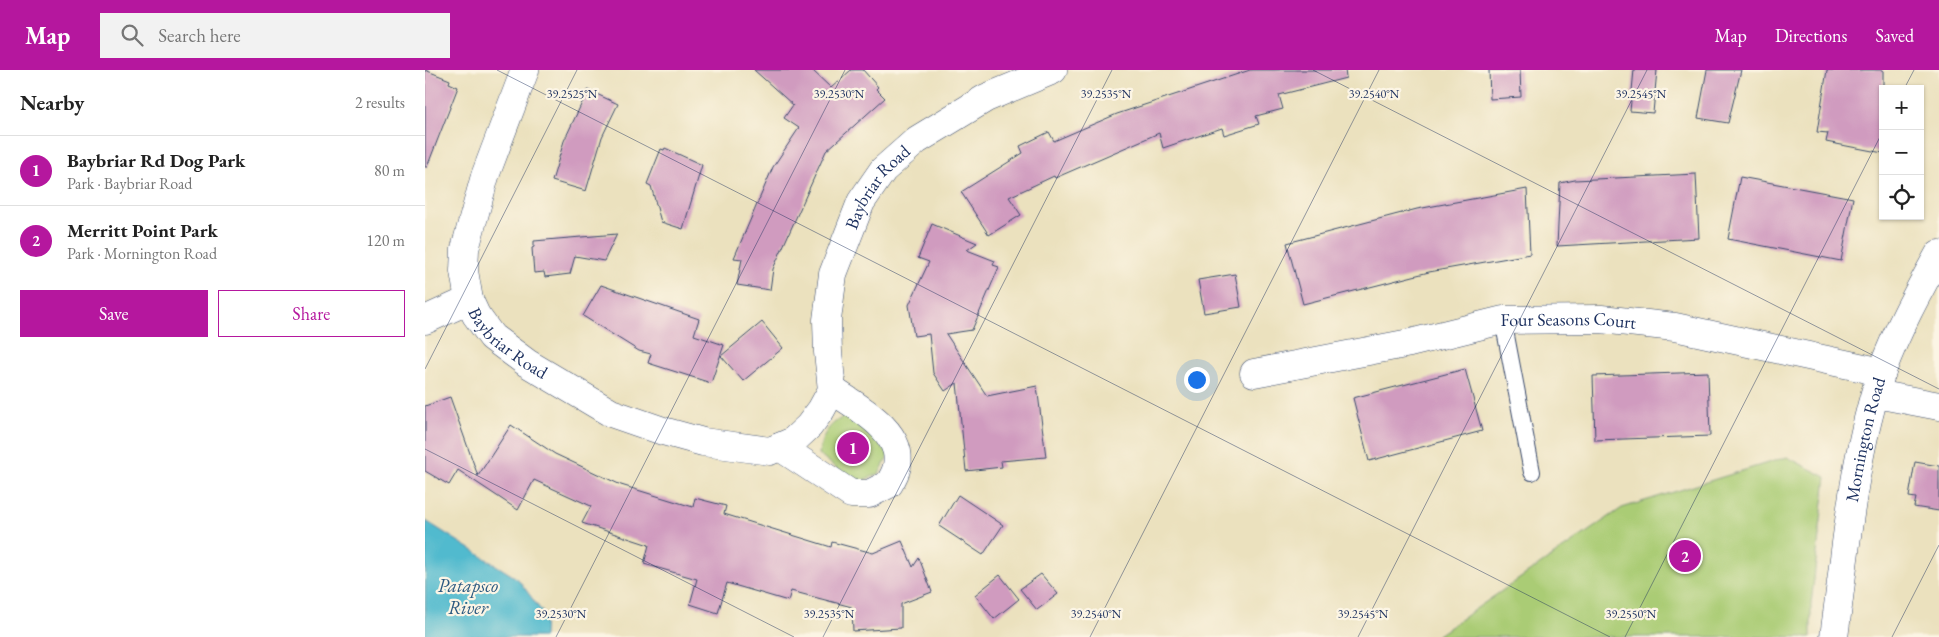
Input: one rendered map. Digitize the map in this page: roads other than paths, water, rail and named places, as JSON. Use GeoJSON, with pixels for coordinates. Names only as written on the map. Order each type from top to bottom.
{"type":"FeatureCollection","features":[{"type":"Feature","properties":{"kind":"street","name":"Baybriar Road"},"geometry":{"type":"LineString","coordinates":[[525,70],[485,176],[465,248],[464,271],[469,300],[476,315],[492,337],[527,363],[611,412],[663,431],[703,442],[770,451],[793,441],[809,426],[832,390],[827,320],[833,274],[861,202],[883,170],[917,140],[986,98],[1053,70]]}},
{"type":"Feature","properties":{"kind":"street","name":"Mornington Road"},"geometry":{"type":"LineString","coordinates":[[1834,637],[1854,488],[1865,433],[1879,383],[1905,314],[1939,254]]}},
{"type":"Feature","properties":{"kind":"street"},"geometry":{"type":"LineString","coordinates":[[425,320],[469,300]]}},
{"type":"Feature","properties":{"kind":"street","name":"Four Seasons Court"},"geometry":{"type":"LineString","coordinates":[[1254,373],[1410,342],[1503,320],[1601,319],[1675,327],[1879,383],[1939,406]]}},
{"type":"Feature","properties":{"kind":"street"},"geometry":{"type":"LineString","coordinates":[[780,447],[851,494],[869,494],[889,484],[897,466],[897,445],[875,419],[832,390]]}},
{"type":"Feature","properties":{"kind":"lane"},"geometry":{"type":"LineString","coordinates":[[1503,320],[1532,472]]}},
{"type":"Feature","properties":{"kind":"water","name":"Patapsco River"},"geometry":{"type":"Polygon","coordinates":[[[426,521],[518,579],[545,616],[544,637],[425,637],[426,521]]]}},
{"type":"Feature","properties":{"kind":"place","name":"Baybriar Rd Dog Park"},"geometry":{"type":"Point","coordinates":[853,448]}},
{"type":"Feature","properties":{"kind":"place","name":"Merritt Point Park"},"geometry":{"type":"Point","coordinates":[1685,556]}}]}
